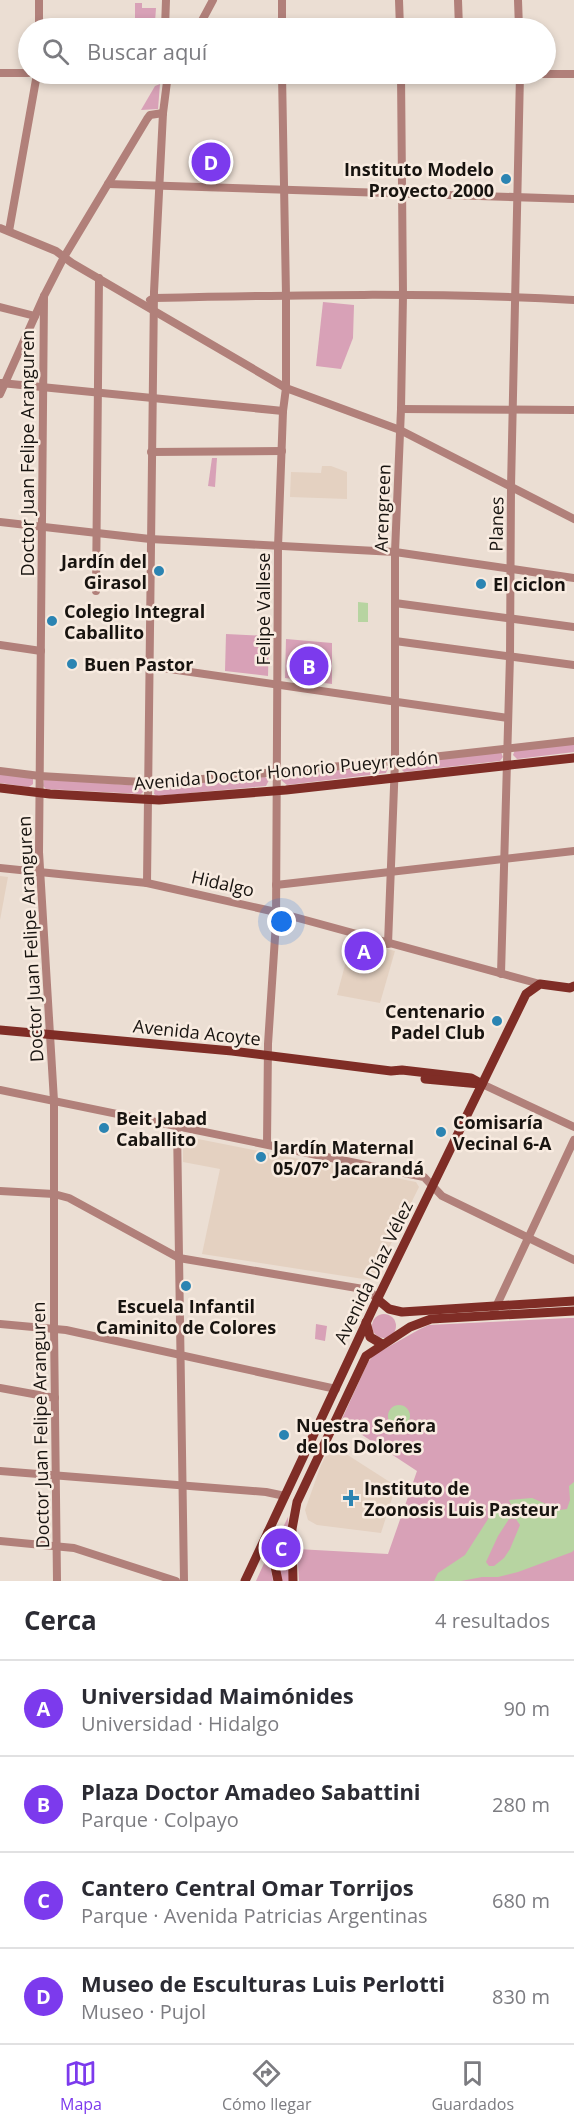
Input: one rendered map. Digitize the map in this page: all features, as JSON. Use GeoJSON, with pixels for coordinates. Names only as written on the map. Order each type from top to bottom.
{"type":"FeatureCollection","features":[{"type":"Feature","properties":{"kind":"main road","name":"Avenida Doctor Honorio Pueyrredón"},"geometry":{"type":"LineString","coordinates":[[0,788],[147,801],[507,767],[574,758]]}},
{"type":"Feature","properties":{"kind":"main road","name":"Hidalgo"},"geometry":{"type":"LineString","coordinates":[[540,984],[573,988]]}},
{"type":"Feature","properties":{"kind":"main road","name":"Avenida Díaz Vélez"},"geometry":{"type":"LineString","coordinates":[[245,1581],[377,1299],[526,994],[540,984]]}},
{"type":"Feature","properties":{"kind":"main road","name":"Avenida Acoyte"},"geometry":{"type":"LineString","coordinates":[[0,1030],[268,1055],[391,1071],[401,1076],[482,1084]]}},
{"type":"Feature","properties":{"kind":"main road"},"geometry":{"type":"LineString","coordinates":[[377,1299],[392,1311],[408,1312],[574,1301]]}},
{"type":"Feature","properties":{"kind":"main road"},"geometry":{"type":"LineString","coordinates":[[392,1311],[399,1322],[398,1330],[392,1339]]}},
{"type":"Feature","properties":{"kind":"main road","name":"Avenida Díaz Vélez"},"geometry":{"type":"LineString","coordinates":[[294,1514],[299,1496],[366,1356],[382,1344],[426,1320],[574,1311]]}},
{"type":"Feature","properties":{"kind":"main road"},"geometry":{"type":"LineString","coordinates":[[366,1322],[369,1335],[374,1341],[382,1344]]}},
{"type":"Feature","properties":{"kind":"main road"},"geometry":{"type":"LineString","coordinates":[[336,1389],[353,1383]]}},
{"type":"Feature","properties":{"kind":"main road"},"geometry":{"type":"LineString","coordinates":[[285,1496],[292,1502],[294,1514],[293,1581]]}},
{"type":"Feature","properties":{"kind":"main road"},"geometry":{"type":"LineString","coordinates":[[268,1532],[278,1581]]}},
{"type":"Feature","properties":{"kind":"street"},"geometry":{"type":"LineString","coordinates":[[39,0],[39,18]]}},
{"type":"Feature","properties":{"kind":"street"},"geometry":{"type":"LineString","coordinates":[[165,18],[166,0]]}},
{"type":"Feature","properties":{"kind":"street"},"geometry":{"type":"LineString","coordinates":[[203,18],[213,0]]}},
{"type":"Feature","properties":{"kind":"street"},"geometry":{"type":"LineString","coordinates":[[282,0],[282,18]]}},
{"type":"Feature","properties":{"kind":"street"},"geometry":{"type":"LineString","coordinates":[[399,0],[400,18]]}},
{"type":"Feature","properties":{"kind":"street"},"geometry":{"type":"LineString","coordinates":[[458,0],[459,18]]}},
{"type":"Feature","properties":{"kind":"street"},"geometry":{"type":"LineString","coordinates":[[518,0],[519,18]]}},
{"type":"Feature","properties":{"kind":"street"},"geometry":{"type":"LineString","coordinates":[[0,73],[18,73]]}},
{"type":"Feature","properties":{"kind":"street"},"geometry":{"type":"LineString","coordinates":[[556,74],[574,74]]}},
{"type":"Feature","properties":{"kind":"street"},"geometry":{"type":"LineString","coordinates":[[9,231],[36,84]]}},
{"type":"Feature","properties":{"kind":"street"},"geometry":{"type":"LineString","coordinates":[[147,883],[151,397],[159,186],[166,84]]}},
{"type":"Feature","properties":{"kind":"street","name":"Felipe Vallese"},"geometry":{"type":"LineString","coordinates":[[267,1144],[268,1055],[276,912],[278,548],[283,411],[286,388],[282,84]]}},
{"type":"Feature","properties":{"kind":"street","name":"Arengreen"},"geometry":{"type":"LineString","coordinates":[[388,944],[395,761],[395,552],[403,295],[401,84]]}},
{"type":"Feature","properties":{"kind":"street","name":"Planes"},"geometry":{"type":"LineString","coordinates":[[501,974],[511,618],[511,487],[520,84]]}},
{"type":"Feature","properties":{"kind":"street"},"geometry":{"type":"LineString","coordinates":[[0,394],[2,383],[64,257],[150,115],[163,113]]}},
{"type":"Feature","properties":{"kind":"street"},"geometry":{"type":"LineString","coordinates":[[108,184],[518,199],[574,199]]}},
{"type":"Feature","properties":{"kind":"street"},"geometry":{"type":"LineString","coordinates":[[0,228],[56,251],[286,388],[400,430],[574,519]]}},
{"type":"Feature","properties":{"kind":"street"},"geometry":{"type":"LineString","coordinates":[[96,591],[99,278]]}},
{"type":"Feature","properties":{"kind":"street"},"geometry":{"type":"LineString","coordinates":[[144,304],[154,298],[286,295],[403,295],[574,300]]}},
{"type":"Feature","properties":{"kind":"street","name":"Doctor Juan Felipe Aranguren"},"geometry":{"type":"LineString","coordinates":[[44,296],[39,793],[40,872],[48,1035],[54,1101],[57,1581]]}},
{"type":"Feature","properties":{"kind":"street"},"geometry":{"type":"LineString","coordinates":[[0,307],[35,316]]}},
{"type":"Feature","properties":{"kind":"street"},"geometry":{"type":"LineString","coordinates":[[2,383],[283,411]]}},
{"type":"Feature","properties":{"kind":"street"},"geometry":{"type":"LineString","coordinates":[[401,409],[574,410]]}},
{"type":"Feature","properties":{"kind":"street"},"geometry":{"type":"LineString","coordinates":[[151,452],[282,451]]}},
{"type":"Feature","properties":{"kind":"street"},"geometry":{"type":"LineString","coordinates":[[0,522],[150,539],[278,548],[395,552],[574,578]]}},
{"type":"Feature","properties":{"kind":"street"},"geometry":{"type":"LineString","coordinates":[[395,603],[574,627]]}},
{"type":"Feature","properties":{"kind":"street"},"geometry":{"type":"LineString","coordinates":[[395,641],[574,665]]}},
{"type":"Feature","properties":{"kind":"street"},"geometry":{"type":"LineString","coordinates":[[0,645],[42,651]]}},
{"type":"Feature","properties":{"kind":"street"},"geometry":{"type":"LineString","coordinates":[[149,666],[508,718]]}},
{"type":"Feature","properties":{"kind":"street"},"geometry":{"type":"LineString","coordinates":[[0,771],[148,784],[395,761],[574,741]]}},
{"type":"Feature","properties":{"kind":"street"},"geometry":{"type":"LineString","coordinates":[[276,885],[574,851]]}},
{"type":"Feature","properties":{"kind":"street","name":"Hidalgo"},"geometry":{"type":"LineString","coordinates":[[0,867],[147,883],[276,912],[540,984]]}},
{"type":"Feature","properties":{"kind":"street"},"geometry":{"type":"LineString","coordinates":[[482,1084],[574,1127]]}},
{"type":"Feature","properties":{"kind":"street"},"geometry":{"type":"LineString","coordinates":[[0,1090],[424,1177],[442,1196],[574,1260]]}},
{"type":"Feature","properties":{"kind":"street"},"geometry":{"type":"LineString","coordinates":[[177,1127],[184,1581]]}},
{"type":"Feature","properties":{"kind":"street"},"geometry":{"type":"LineString","coordinates":[[492,1315],[526,1238],[574,1140]]}},
{"type":"Feature","properties":{"kind":"street"},"geometry":{"type":"LineString","coordinates":[[0,1191],[54,1194],[75,1201],[179,1258],[369,1290],[377,1299]]}},
{"type":"Feature","properties":{"kind":"street"},"geometry":{"type":"LineString","coordinates":[[0,1324],[54,1328],[336,1389]]}},
{"type":"Feature","properties":{"kind":"street"},"geometry":{"type":"LineString","coordinates":[[0,1388],[55,1398]]}},
{"type":"Feature","properties":{"kind":"street"},"geometry":{"type":"LineString","coordinates":[[0,1471],[266,1492],[285,1496]]}},
{"type":"Feature","properties":{"kind":"street"},"geometry":{"type":"LineString","coordinates":[[0,1541],[57,1545],[86,1551],[176,1581]]}},
{"type":"Feature","properties":{"kind":"shaded area"},"geometry":{"type":"Polygon","coordinates":[[[135,3],[142,3],[142,8],[156,8],[155,18],[135,18],[135,3]]]}},
{"type":"Feature","properties":{"kind":"shaded area"},"geometry":{"type":"Polygon","coordinates":[[[160,84],[158,109],[141,110],[155,86],[160,84]]]}},
{"type":"Feature","properties":{"kind":"shaded area"},"geometry":{"type":"Polygon","coordinates":[[[323,302],[354,305],[353,338],[341,369],[316,366],[323,302]]]}},
{"type":"Feature","properties":{"kind":"shaded area"},"geometry":{"type":"Polygon","coordinates":[[[212,458],[217,458],[215,487],[208,486],[212,458]]]}},
{"type":"Feature","properties":{"kind":"shaded area"},"geometry":{"type":"Polygon","coordinates":[[[322,466],[331,466],[347,472],[347,499],[290,497],[291,472],[321,473],[322,466]]]}},
{"type":"Feature","properties":{"kind":"shaded area"},"geometry":{"type":"Polygon","coordinates":[[[358,602],[368,603],[368,622],[358,622],[358,602]]]}},
{"type":"Feature","properties":{"kind":"shaded area"},"geometry":{"type":"Polygon","coordinates":[[[226,634],[269,636],[268,676],[225,671],[226,634]]]}},
{"type":"Feature","properties":{"kind":"shaded area"},"geometry":{"type":"Polygon","coordinates":[[[286,639],[332,643],[332,684],[285,678],[286,639]]]}},
{"type":"Feature","properties":{"kind":"shaded area"},"geometry":{"type":"Polygon","coordinates":[[[574,743],[574,752],[517,759],[513,755],[515,750],[574,743]]]}},
{"type":"Feature","properties":{"kind":"shaded area"},"geometry":{"type":"Polygon","coordinates":[[[501,752],[503,757],[500,761],[404,772],[399,767],[400,764],[501,752]]]}},
{"type":"Feature","properties":{"kind":"shaded area"},"geometry":{"type":"Polygon","coordinates":[[[384,764],[388,768],[386,773],[287,785],[281,780],[285,774],[384,764]]]}},
{"type":"Feature","properties":{"kind":"shaded area"},"geometry":{"type":"Polygon","coordinates":[[[0,773],[31,777],[33,784],[29,787],[0,783],[0,773]]]}},
{"type":"Feature","properties":{"kind":"shaded area"},"geometry":{"type":"Polygon","coordinates":[[[265,777],[269,780],[266,786],[157,796],[154,794],[155,786],[265,777]]]}},
{"type":"Feature","properties":{"kind":"shaded area"},"geometry":{"type":"Polygon","coordinates":[[[44,780],[142,786],[144,791],[141,794],[46,789],[43,786],[44,780]]]}},
{"type":"Feature","properties":{"kind":"shaded area"},"geometry":{"type":"Polygon","coordinates":[[[0,876],[8,877],[0,920],[0,876]]]}},
{"type":"Feature","properties":{"kind":"shaded area"},"geometry":{"type":"Polygon","coordinates":[[[352,939],[395,951],[380,1003],[337,995],[352,939]]]}},
{"type":"Feature","properties":{"kind":"shaded area"},"geometry":{"type":"Polygon","coordinates":[[[183,1136],[416,1182],[419,1187],[375,1276],[370,1280],[202,1254],[220,1169],[183,1162],[183,1136]]]}},
{"type":"Feature","properties":{"kind":"shaded area"},"geometry":{"type":"Polygon","coordinates":[[[384,1314],[392,1318],[396,1326],[392,1334],[384,1338],[376,1334],[372,1326],[376,1318],[384,1314]]]}},
{"type":"Feature","properties":{"kind":"shaded area"},"geometry":{"type":"Polygon","coordinates":[[[574,1318],[574,1581],[299,1581],[297,1549],[388,1554],[417,1471],[341,1421],[368,1362],[374,1355],[429,1325],[574,1318]]]}},
{"type":"Feature","properties":{"kind":"shaded area"},"geometry":{"type":"Polygon","coordinates":[[[316,1324],[327,1326],[325,1341],[315,1339],[316,1324]]]}},
{"type":"Feature","properties":{"kind":"shaded area"},"geometry":{"type":"Polygon","coordinates":[[[399,1405],[407,1408],[410,1416],[407,1424],[399,1427],[391,1424],[388,1416],[391,1408],[399,1405]]]}},
{"type":"Feature","properties":{"kind":"shaded area","name":"Instituto de Zoonosis Luis Pasteur"},"geometry":{"type":"Polygon","coordinates":[[[334,1450],[343,1452],[396,1486],[381,1533],[317,1525],[308,1520],[305,1510],[321,1465],[328,1452],[334,1450]]]}},
{"type":"Feature","properties":{"kind":"shaded area"},"geometry":{"type":"Polygon","coordinates":[[[574,1482],[574,1550],[572,1552],[498,1577],[434,1581],[438,1573],[465,1555],[490,1516],[501,1505],[505,1510],[511,1505],[509,1500],[532,1498],[560,1510],[567,1509],[570,1500],[569,1486],[574,1482]],[[509,1519],[498,1536],[486,1562],[489,1566],[494,1566],[504,1558],[510,1549],[520,1525],[516,1519],[509,1519]]]}},
{"type":"Feature","properties":{"kind":"shaded area"},"geometry":{"type":"Polygon","coordinates":[[[288,1517],[289,1581],[280,1581],[274,1546],[288,1517]]]}},
{"type":"Feature","properties":{"kind":"shaded area"},"geometry":{"type":"Polygon","coordinates":[[[266,1559],[269,1560],[273,1581],[256,1581],[266,1559]]]}},
{"type":"Feature","properties":{"kind":"place","name":"Museo de Esculturas Luis Perlotti"},"geometry":{"type":"Point","coordinates":[211,162]}},
{"type":"Feature","properties":{"kind":"place","name":"Instituto Modelo Proyecto 2000"},"geometry":{"type":"Point","coordinates":[506,179]}},
{"type":"Feature","properties":{"kind":"place","name":"Jardín del Girasol"},"geometry":{"type":"Point","coordinates":[159,571]}},
{"type":"Feature","properties":{"kind":"place","name":"El ciclon"},"geometry":{"type":"Point","coordinates":[481,584]}},
{"type":"Feature","properties":{"kind":"place","name":"Colegio Integral Caballito"},"geometry":{"type":"Point","coordinates":[52,621]}},
{"type":"Feature","properties":{"kind":"place","name":"Buen Pastor"},"geometry":{"type":"Point","coordinates":[72,664]}},
{"type":"Feature","properties":{"kind":"place","name":"Plaza Doctor Amadeo Sabattini"},"geometry":{"type":"Point","coordinates":[309,666]}},
{"type":"Feature","properties":{"kind":"place","name":"Universidad Maimónides"},"geometry":{"type":"Point","coordinates":[364,951]}},
{"type":"Feature","properties":{"kind":"place","name":"Centenario Padel Club"},"geometry":{"type":"Point","coordinates":[497,1021]}},
{"type":"Feature","properties":{"kind":"place","name":"Beit Jabad Caballito"},"geometry":{"type":"Point","coordinates":[104,1128]}},
{"type":"Feature","properties":{"kind":"place","name":"Comisaría Vecinal 6-A"},"geometry":{"type":"Point","coordinates":[441,1132]}},
{"type":"Feature","properties":{"kind":"place","name":"Jardín Maternal 05/07° Jacarandá"},"geometry":{"type":"Point","coordinates":[261,1157]}},
{"type":"Feature","properties":{"kind":"place","name":"Escuela Infantil Caminito de Colores"},"geometry":{"type":"Point","coordinates":[186,1286]}},
{"type":"Feature","properties":{"kind":"place","name":"Nuestra Señora de los Dolores"},"geometry":{"type":"Point","coordinates":[284,1435]}},
{"type":"Feature","properties":{"kind":"place","name":"Instituto de Zoonosis Luis Pasteur"},"geometry":{"type":"Point","coordinates":[351,1498]}},
{"type":"Feature","properties":{"kind":"place","name":"Cantero Central Omar Torrijos"},"geometry":{"type":"Point","coordinates":[281,1548]}}]}
